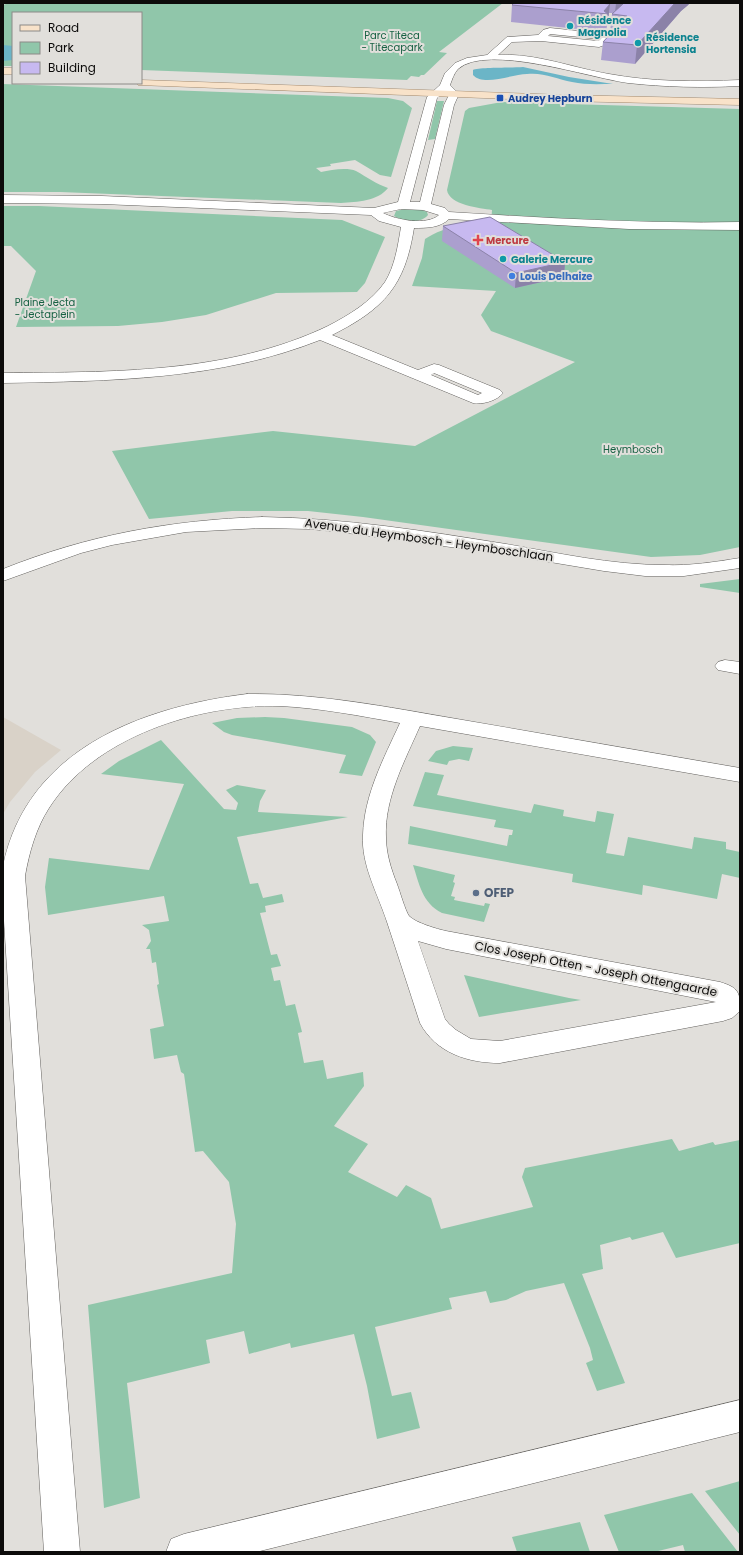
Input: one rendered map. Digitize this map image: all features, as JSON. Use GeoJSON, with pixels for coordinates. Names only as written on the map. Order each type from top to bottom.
{"type":"FeatureCollection","features":[{"type":"Feature","properties":{"kind":"main road"},"geometry":{"type":"LineString","coordinates":[[142,76],[740,94]]}},
{"type":"Feature","properties":{"kind":"main road"},"geometry":{"type":"LineString","coordinates":[[142,83],[740,102]]}},
{"type":"Feature","properties":{"kind":"street"},"geometry":{"type":"LineString","coordinates":[[490,58],[510,39],[541,38],[599,44],[602,43],[607,37],[601,36],[609,27]]}},
{"type":"Feature","properties":{"kind":"street"},"geometry":{"type":"LineString","coordinates":[[403,206],[432,97],[445,86],[449,72],[454,67],[466,61],[490,58],[521,59],[608,77],[649,82],[694,84],[740,83]]}},
{"type":"Feature","properties":{"kind":"street"},"geometry":{"type":"LineString","coordinates":[[425,206],[449,105],[454,94],[445,86]]}},
{"type":"Feature","properties":{"kind":"street"},"geometry":{"type":"LineString","coordinates":[[3,199],[102,200],[376,212],[386,207],[425,206],[440,210],[446,215],[650,226],[740,226]]}},
{"type":"Feature","properties":{"kind":"street"},"geometry":{"type":"LineString","coordinates":[[376,212],[377,215],[389,221],[408,224],[430,223],[443,219],[446,215]]}},
{"type":"Feature","properties":{"kind":"street"},"geometry":{"type":"LineString","coordinates":[[3,378],[115,376],[179,370],[250,358],[280,350],[320,335],[346,322],[366,309],[390,284],[400,261],[408,224]]}},
{"type":"Feature","properties":{"kind":"street"},"geometry":{"type":"LineString","coordinates":[[320,335],[419,375]]}},
{"type":"Feature","properties":{"kind":"street","name":"Avenue du Heymbosch - Heymboschlaan"},"geometry":{"type":"LineString","coordinates":[[3,575],[59,554],[128,537],[194,527],[264,522],[331,525],[649,570],[666,571],[702,569],[740,563]]}},
{"type":"Feature","properties":{"kind":"street"},"geometry":{"type":"LineString","coordinates":[[62,1552],[13,876],[16,857],[23,838],[40,803],[68,772],[89,755],[112,740],[164,717],[192,709],[250,701],[279,700],[308,702],[413,718],[740,775]]}},
{"type":"Feature","properties":{"kind":"street","name":"Clos Joseph Otten - Joseph Ottengaarde"},"geometry":{"type":"LineString","coordinates":[[399,921],[413,930],[428,936],[446,940],[720,992],[728,996],[730,1005],[723,1011],[500,1052],[473,1050],[448,1040],[433,1023],[379,866],[374,836],[378,808],[387,780],[413,718]]}},
{"type":"Feature","properties":{"kind":"street"},"geometry":{"type":"LineString","coordinates":[[184,1552],[740,1416]]}},
{"type":"Feature","properties":{"kind":"shaded area"},"geometry":{"type":"Polygon","coordinates":[[[3,717],[61,750],[35,772],[10,802],[3,814],[3,717]]]}},
{"type":"Feature","properties":{"kind":"green space","name":"Parc Titeca - Titecapark"},"geometry":{"type":"Polygon","coordinates":[[[9,3],[503,3],[439,52],[447,53],[424,75],[419,77],[411,76],[407,80],[142,70],[142,12],[12,12],[12,66],[3,66],[3,5],[9,3]]]}},
{"type":"Feature","properties":{"kind":"green space"},"geometry":{"type":"Polygon","coordinates":[[[3,84],[388,98],[403,101],[412,108],[391,177],[380,175],[355,160],[316,168],[321,172],[339,169],[356,171],[388,188],[379,196],[367,200],[341,203],[60,192],[3,192],[3,84]]]}},
{"type":"Feature","properties":{"kind":"green space"},"geometry":{"type":"Polygon","coordinates":[[[437,101],[444,101],[435,139],[428,140],[437,101]]]}},
{"type":"Feature","properties":{"kind":"green space","name":"Heymbosch"},"geometry":{"type":"Polygon","coordinates":[[[502,102],[740,109],[740,547],[700,555],[651,557],[363,517],[308,511],[232,511],[149,519],[112,451],[273,431],[415,446],[575,362],[491,331],[481,315],[496,291],[412,286],[422,258],[425,239],[433,234],[449,228],[491,225],[492,210],[473,207],[459,202],[449,195],[447,190],[465,111],[469,108],[502,102]]]}},
{"type":"Feature","properties":{"kind":"green space","name":"Plaine Jecta - Jectaplein"},"geometry":{"type":"Polygon","coordinates":[[[3,206],[39,206],[342,220],[385,237],[365,283],[357,292],[276,293],[206,315],[162,322],[118,326],[16,327],[36,271],[11,246],[3,246],[3,206]]]}},
{"type":"Feature","properties":{"kind":"green space"},"geometry":{"type":"Polygon","coordinates":[[[405,209],[420,209],[427,212],[428,215],[417,221],[402,220],[394,216],[396,211],[405,209]]]}},
{"type":"Feature","properties":{"kind":"green space"},"geometry":{"type":"Polygon","coordinates":[[[740,579],[740,593],[700,587],[700,584],[740,579]]]}},
{"type":"Feature","properties":{"kind":"green space"},"geometry":{"type":"Polygon","coordinates":[[[265,717],[352,727],[370,735],[376,742],[362,776],[339,773],[346,755],[232,735],[224,732],[212,723],[237,718],[265,717]]]}},
{"type":"Feature","properties":{"kind":"green space"},"geometry":{"type":"Polygon","coordinates":[[[161,740],[224,809],[236,810],[238,803],[226,790],[237,785],[266,790],[260,801],[258,812],[348,817],[237,837],[250,884],[258,883],[263,898],[282,894],[284,902],[265,906],[266,912],[260,913],[271,955],[277,954],[281,966],[271,968],[274,981],[280,980],[286,1006],[295,1004],[302,1032],[298,1033],[304,1063],[323,1060],[327,1079],[363,1072],[364,1086],[334,1126],[368,1144],[348,1172],[397,1197],[406,1185],[431,1198],[441,1229],[533,1207],[522,1177],[525,1168],[672,1139],[679,1151],[713,1142],[715,1145],[740,1140],[740,1243],[676,1258],[663,1232],[632,1240],[630,1237],[600,1245],[603,1269],[582,1274],[625,1383],[597,1391],[586,1363],[593,1360],[590,1348],[564,1283],[526,1291],[506,1300],[490,1303],[486,1291],[449,1298],[452,1309],[375,1327],[392,1396],[411,1392],[420,1428],[377,1439],[367,1386],[354,1334],[291,1348],[290,1343],[249,1354],[244,1331],[206,1340],[210,1363],[127,1383],[140,1498],[104,1508],[88,1305],[232,1273],[236,1224],[229,1182],[203,1151],[195,1152],[184,1074],[181,1072],[177,1055],[154,1059],[150,1029],[164,1026],[157,985],[159,984],[156,962],[152,963],[150,949],[146,949],[151,941],[149,930],[142,925],[169,921],[164,896],[48,915],[45,887],[49,858],[149,870],[184,784],[101,774],[119,761],[161,740]]]}},
{"type":"Feature","properties":{"kind":"green space"},"geometry":{"type":"Polygon","coordinates":[[[453,746],[473,748],[469,761],[459,759],[449,761],[447,765],[428,761],[436,751],[453,746]]]}},
{"type":"Feature","properties":{"kind":"green space"},"geometry":{"type":"Polygon","coordinates":[[[425,772],[444,775],[437,795],[531,813],[534,804],[564,810],[563,816],[595,822],[597,811],[614,814],[606,853],[624,856],[628,837],[692,849],[694,837],[726,842],[726,849],[740,852],[740,878],[722,874],[717,899],[643,885],[642,895],[572,882],[573,874],[408,844],[410,826],[507,846],[509,835],[512,835],[513,830],[494,827],[496,820],[413,806],[425,772]]]}},
{"type":"Feature","properties":{"kind":"green space"},"geometry":{"type":"Polygon","coordinates":[[[413,865],[455,875],[453,882],[455,883],[451,896],[455,897],[454,900],[484,906],[485,903],[490,904],[484,922],[442,913],[435,909],[422,892],[413,865]]]}},
{"type":"Feature","properties":{"kind":"green space"},"geometry":{"type":"Polygon","coordinates":[[[464,975],[569,998],[581,1000],[479,1017],[464,975]]]}},
{"type":"Feature","properties":{"kind":"green space"},"geometry":{"type":"Polygon","coordinates":[[[740,1481],[740,1535],[705,1491],[740,1481]]]}},
{"type":"Feature","properties":{"kind":"green space"},"geometry":{"type":"Polygon","coordinates":[[[692,1493],[738,1552],[685,1552],[683,1545],[654,1552],[619,1552],[604,1515],[692,1493]]]}},
{"type":"Feature","properties":{"kind":"green space"},"geometry":{"type":"Polygon","coordinates":[[[580,1522],[590,1552],[517,1552],[512,1537],[580,1522]]]}},
{"type":"Feature","properties":{"kind":"water"},"geometry":{"type":"Polygon","coordinates":[[[3,45],[12,46],[12,60],[3,61],[3,45]]]}},
{"type":"Feature","properties":{"kind":"water"},"geometry":{"type":"Polygon","coordinates":[[[523,67],[569,77],[613,84],[577,83],[539,74],[521,75],[491,80],[484,80],[473,75],[473,70],[476,69],[523,67]]]}},
{"type":"Feature","properties":{"kind":"building"},"geometry":{"type":"Polygon","coordinates":[[[514,3],[610,4],[604,11],[608,14],[512,5],[514,3]]]}},
{"type":"Feature","properties":{"kind":"building"},"geometry":{"type":"Polygon","coordinates":[[[624,3],[675,3],[637,45],[603,42],[627,16],[612,14],[624,3]]]}},
{"type":"Feature","properties":{"kind":"building"},"geometry":{"type":"Polygon","coordinates":[[[490,217],[565,262],[516,273],[443,226],[490,217]]]}},
{"type":"Feature","properties":{"kind":"place","name":"Résidence Magnolia"},"geometry":{"type":"Point","coordinates":[570,26]}},
{"type":"Feature","properties":{"kind":"place","name":"Résidence Hortensia"},"geometry":{"type":"Point","coordinates":[638,43]}},
{"type":"Feature","properties":{"kind":"place","name":"Audrey Hepburn"},"geometry":{"type":"Point","coordinates":[500,98]}},
{"type":"Feature","properties":{"kind":"place","name":"Mercure"},"geometry":{"type":"Point","coordinates":[478,240]}},
{"type":"Feature","properties":{"kind":"place","name":"Galerie Mercure"},"geometry":{"type":"Point","coordinates":[503,259]}},
{"type":"Feature","properties":{"kind":"place","name":"Louis Delhaize"},"geometry":{"type":"Point","coordinates":[512,276]}},
{"type":"Feature","properties":{"kind":"place","name":"OFEP"},"geometry":{"type":"Point","coordinates":[476,893]}}]}
